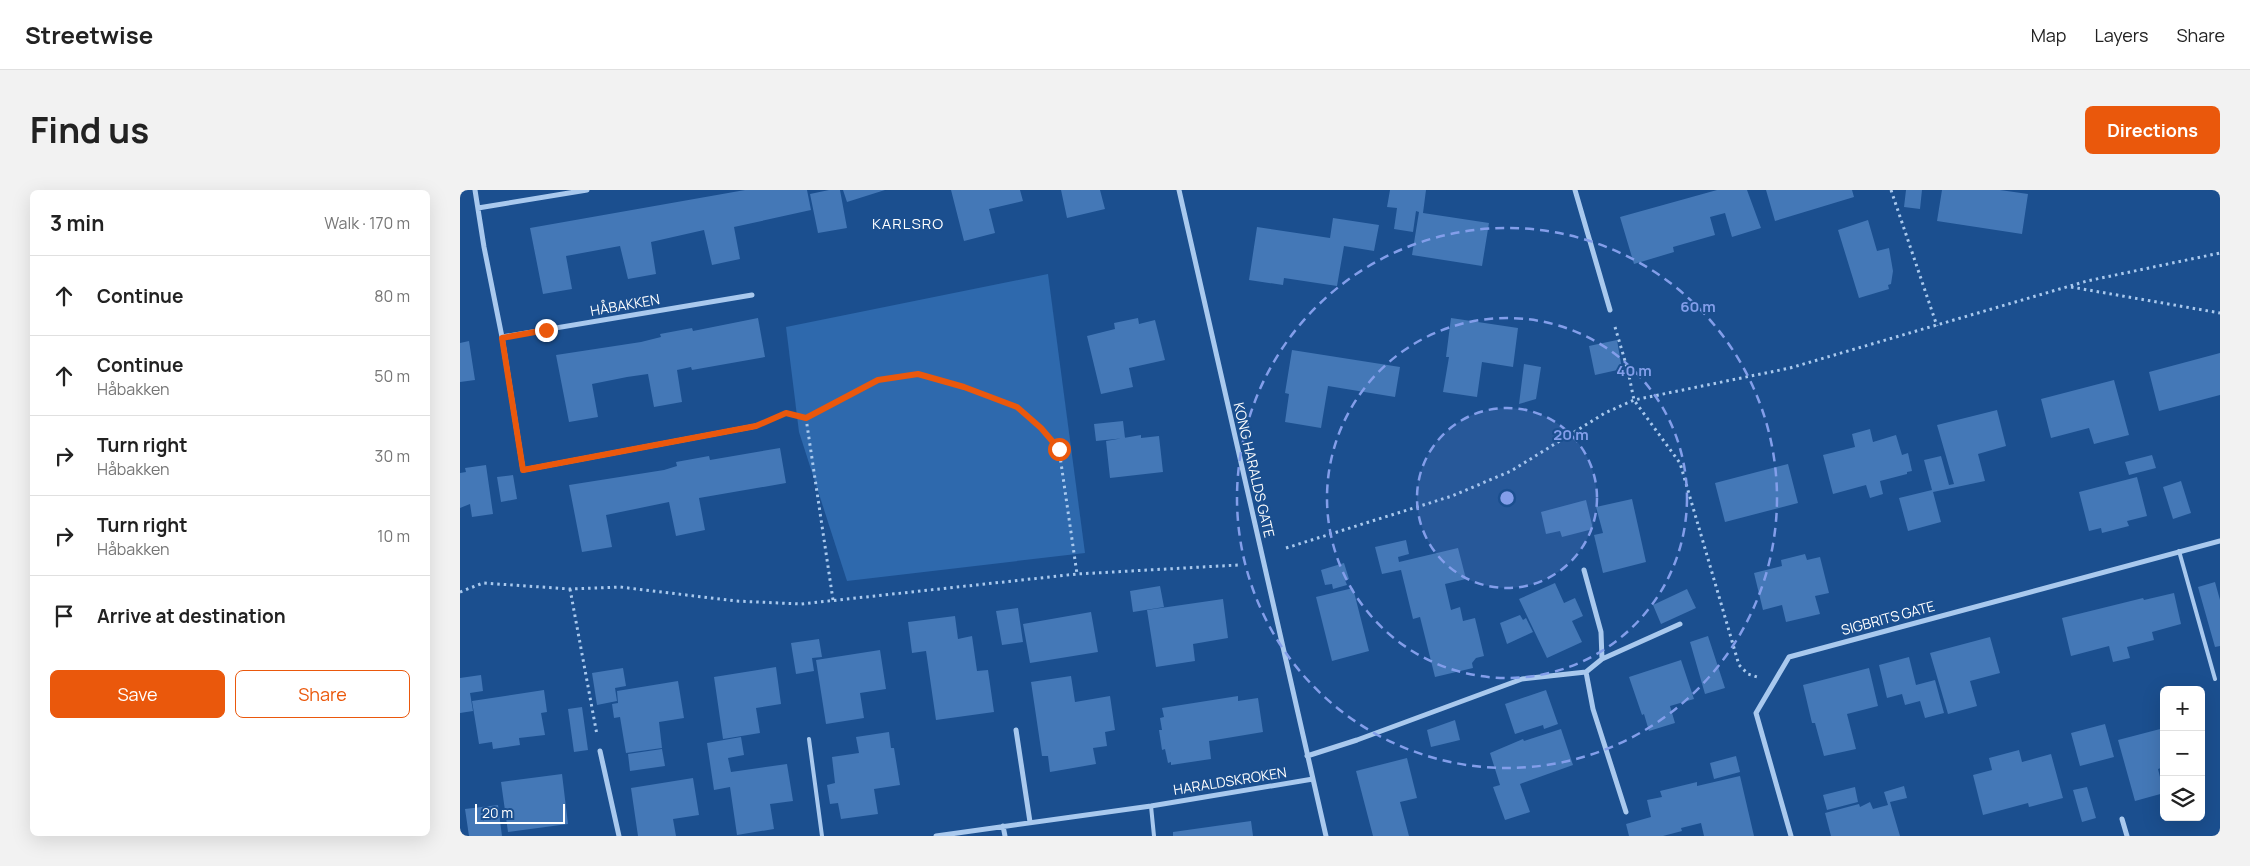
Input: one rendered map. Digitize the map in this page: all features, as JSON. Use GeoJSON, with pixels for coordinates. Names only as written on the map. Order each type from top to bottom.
{"type":"FeatureCollection","features":[{"type":"Feature","properties":{"kind":"street"},"geometry":{"type":"LineString","coordinates":[[475,190],[502,338],[523,470],[756,426]]}},
{"type":"Feature","properties":{"kind":"street"},"geometry":{"type":"LineString","coordinates":[[478,208],[587,190]]}},
{"type":"Feature","properties":{"kind":"street","name":"KONG HARALDS GATE"},"geometry":{"type":"LineString","coordinates":[[1179,190],[1326,836]]}},
{"type":"Feature","properties":{"kind":"street"},"geometry":{"type":"LineString","coordinates":[[1575,190],[1610,310]]}},
{"type":"Feature","properties":{"kind":"street","name":"HÅBAKKEN"},"geometry":{"type":"LineString","coordinates":[[502,338],[752,295]]}},
{"type":"Feature","properties":{"kind":"street","name":"SIGBRITS GATE"},"geometry":{"type":"LineString","coordinates":[[1791,836],[1756,714],[1788,657],[2220,541]]}},
{"type":"Feature","properties":{"kind":"street"},"geometry":{"type":"LineString","coordinates":[[1584,570],[1601,632],[1602,659]]}},
{"type":"Feature","properties":{"kind":"street"},"geometry":{"type":"LineString","coordinates":[[1307,756],[1357,740],[1522,679],[1586,672],[1602,659],[1680,624]]}},
{"type":"Feature","properties":{"kind":"street"},"geometry":{"type":"LineString","coordinates":[[1586,672],[1593,709],[1626,812]]}},
{"type":"Feature","properties":{"kind":"street"},"geometry":{"type":"LineString","coordinates":[[1016,730],[1030,822]]}},
{"type":"Feature","properties":{"kind":"street"},"geometry":{"type":"LineString","coordinates":[[600,750],[619,836]]}},
{"type":"Feature","properties":{"kind":"street","name":"HARALDSKROKEN"},"geometry":{"type":"LineString","coordinates":[[936,836],[1150,806],[1313,779]]}},
{"type":"Feature","properties":{"kind":"street"},"geometry":{"type":"LineString","coordinates":[[2122,819],[2127,836]]}},
{"type":"Feature","properties":{"kind":"street"},"geometry":{"type":"LineString","coordinates":[[1004,826],[1005,836]]}},
{"type":"Feature","properties":{"kind":"lane"},"geometry":{"type":"LineString","coordinates":[[2179,551],[2215,680]]}},
{"type":"Feature","properties":{"kind":"lane"},"geometry":{"type":"LineString","coordinates":[[809,739],[822,836]]}},
{"type":"Feature","properties":{"kind":"lane"},"geometry":{"type":"LineString","coordinates":[[1150,806],[1154,836]]}},
{"type":"Feature","properties":{"kind":"path"},"geometry":{"type":"LineString","coordinates":[[1891,190],[1936,326]]}},
{"type":"Feature","properties":{"kind":"path"},"geometry":{"type":"LineString","coordinates":[[1286,548],[1452,496],[1511,470],[1605,413],[1634,400],[1790,368],[2068,286],[2220,253]]}},
{"type":"Feature","properties":{"kind":"path"},"geometry":{"type":"LineString","coordinates":[[2068,286],[2220,313]]}},
{"type":"Feature","properties":{"kind":"path"},"geometry":{"type":"LineString","coordinates":[[1610,310],[1628,371],[1634,400],[1680,463],[1739,665],[1748,674],[1773,684]]}},
{"type":"Feature","properties":{"kind":"path"},"geometry":{"type":"LineString","coordinates":[[756,426],[786,413],[806,418],[878,380],[918,374],[964,387],[1017,407],[1041,428],[1059,449],[1077,574]]}},
{"type":"Feature","properties":{"kind":"path"},"geometry":{"type":"LineString","coordinates":[[806,418],[833,600]]}},
{"type":"Feature","properties":{"kind":"path"},"geometry":{"type":"LineString","coordinates":[[460,592],[482,584],[570,589],[620,587],[736,601],[801,604],[1077,574],[1238,564]]}},
{"type":"Feature","properties":{"kind":"path"},"geometry":{"type":"LineString","coordinates":[[570,589],[600,750]]}},
{"type":"Feature","properties":{"kind":"shaded area"},"geometry":{"type":"Polygon","coordinates":[[[1048,274],[1085,553],[847,581],[799,432],[786,327],[1048,274]]]}},
{"type":"Feature","properties":{"kind":"building"},"geometry":{"type":"Polygon","coordinates":[[[745,190],[807,190],[811,210],[734,227],[740,259],[712,265],[704,230],[651,242],[656,274],[628,279],[620,246],[566,256],[572,289],[543,294],[530,228],[745,190]]]}},
{"type":"Feature","properties":{"kind":"building"},"geometry":{"type":"Polygon","coordinates":[[[840,190],[847,228],[818,233],[810,194],[840,190]]]}},
{"type":"Feature","properties":{"kind":"building"},"geometry":{"type":"Polygon","coordinates":[[[843,190],[885,190],[847,202],[843,190]]]}},
{"type":"Feature","properties":{"kind":"building"},"geometry":{"type":"Polygon","coordinates":[[[951,190],[1020,190],[1023,201],[989,209],[995,233],[964,241],[951,190]]]}},
{"type":"Feature","properties":{"kind":"building"},"geometry":{"type":"Polygon","coordinates":[[[1061,190],[1100,190],[1105,209],[1067,218],[1061,190]]]}},
{"type":"Feature","properties":{"kind":"building"},"geometry":{"type":"Polygon","coordinates":[[[1390,190],[1426,190],[1423,213],[1489,223],[1482,266],[1412,255],[1419,212],[1416,211],[1413,232],[1394,229],[1397,208],[1387,207],[1390,190]]]}},
{"type":"Feature","properties":{"kind":"building"},"geometry":{"type":"Polygon","coordinates":[[[1717,190],[1747,190],[1761,228],[1732,237],[1725,213],[1710,217],[1715,235],[1673,247],[1674,252],[1634,264],[1620,217],[1717,190]]]}},
{"type":"Feature","properties":{"kind":"building"},"geometry":{"type":"Polygon","coordinates":[[[1766,190],[1852,190],[1854,197],[1775,221],[1766,190]]]}},
{"type":"Feature","properties":{"kind":"building"},"geometry":{"type":"Polygon","coordinates":[[[1906,190],[1922,190],[1920,209],[1904,207],[1906,190]]]}},
{"type":"Feature","properties":{"kind":"building"},"geometry":{"type":"Polygon","coordinates":[[[1942,190],[2000,190],[2028,194],[2022,234],[1937,221],[1942,190]]]}},
{"type":"Feature","properties":{"kind":"building"},"geometry":{"type":"Polygon","coordinates":[[[1333,218],[1379,225],[1374,251],[1344,246],[1337,286],[1284,278],[1283,285],[1249,280],[1257,227],[1330,238],[1333,218]]]}},
{"type":"Feature","properties":{"kind":"building"},"geometry":{"type":"Polygon","coordinates":[[[1868,220],[1877,251],[1889,248],[1893,271],[1891,284],[1888,285],[1889,289],[1859,298],[1838,230],[1868,220]]]}},
{"type":"Feature","properties":{"kind":"building"},"geometry":{"type":"Polygon","coordinates":[[[758,318],[765,357],[692,370],[691,367],[677,370],[682,402],[654,407],[648,374],[592,384],[598,417],[569,422],[556,355],[641,342],[661,337],[660,334],[692,328],[693,331],[758,318]]]}},
{"type":"Feature","properties":{"kind":"building"},"geometry":{"type":"Polygon","coordinates":[[[1138,318],[1139,324],[1155,320],[1165,360],[1129,368],[1133,387],[1101,394],[1087,336],[1115,329],[1114,323],[1138,318]]]}},
{"type":"Feature","properties":{"kind":"building"},"geometry":{"type":"Polygon","coordinates":[[[1451,318],[1518,328],[1513,367],[1482,362],[1477,397],[1443,392],[1449,357],[1446,357],[1451,318]]]}},
{"type":"Feature","properties":{"kind":"building"},"geometry":{"type":"Polygon","coordinates":[[[1617,340],[1622,369],[1595,375],[1589,346],[1617,340]]]}},
{"type":"Feature","properties":{"kind":"building"},"geometry":{"type":"Polygon","coordinates":[[[469,341],[475,380],[460,382],[460,343],[469,341]]]}},
{"type":"Feature","properties":{"kind":"building"},"geometry":{"type":"Polygon","coordinates":[[[1292,350],[1400,367],[1395,397],[1328,386],[1321,428],[1285,422],[1289,394],[1285,393],[1292,350]]]}},
{"type":"Feature","properties":{"kind":"building"},"geometry":{"type":"Polygon","coordinates":[[[2220,353],[2220,395],[2159,411],[2149,372],[2220,353]]]}},
{"type":"Feature","properties":{"kind":"building"},"geometry":{"type":"Polygon","coordinates":[[[1524,364],[1541,367],[1536,399],[1519,404],[1524,364]]]}},
{"type":"Feature","properties":{"kind":"building"},"geometry":{"type":"Polygon","coordinates":[[[2114,380],[2129,435],[2094,444],[2089,428],[2051,438],[2041,399],[2114,380]]]}},
{"type":"Feature","properties":{"kind":"building"},"geometry":{"type":"Polygon","coordinates":[[[1997,410],[2006,446],[1978,454],[1985,481],[1933,492],[1941,522],[1908,531],[1899,498],[1932,490],[1924,460],[1941,456],[1949,485],[1954,484],[1937,425],[1997,410]]]}},
{"type":"Feature","properties":{"kind":"building"},"geometry":{"type":"Polygon","coordinates":[[[1123,421],[1125,438],[1096,441],[1094,424],[1123,421]]]}},
{"type":"Feature","properties":{"kind":"building"},"geometry":{"type":"Polygon","coordinates":[[[1870,429],[1873,442],[1896,435],[1902,455],[1908,453],[1912,471],[1880,481],[1883,494],[1870,498],[1866,485],[1833,494],[1823,455],[1855,447],[1852,434],[1870,429]]]}},
{"type":"Feature","properties":{"kind":"building"},"geometry":{"type":"Polygon","coordinates":[[[1141,435],[1141,438],[1159,436],[1163,472],[1110,478],[1106,441],[1141,435]]]}},
{"type":"Feature","properties":{"kind":"building"},"geometry":{"type":"Polygon","coordinates":[[[780,448],[786,483],[699,498],[705,530],[676,536],[669,502],[606,515],[612,547],[582,552],[569,485],[664,470],[677,466],[676,462],[709,456],[710,460],[780,448]]]}},
{"type":"Feature","properties":{"kind":"building"},"geometry":{"type":"Polygon","coordinates":[[[2152,455],[2156,468],[2129,475],[2125,462],[2152,455]]]}},
{"type":"Feature","properties":{"kind":"building"},"geometry":{"type":"Polygon","coordinates":[[[1788,464],[1798,503],[1725,522],[1715,483],[1788,464]]]}},
{"type":"Feature","properties":{"kind":"building"},"geometry":{"type":"Polygon","coordinates":[[[486,465],[493,514],[472,517],[470,504],[460,508],[460,473],[466,472],[465,468],[486,465]]]}},
{"type":"Feature","properties":{"kind":"building"},"geometry":{"type":"Polygon","coordinates":[[[513,475],[517,499],[501,502],[497,477],[513,475]]]}},
{"type":"Feature","properties":{"kind":"building"},"geometry":{"type":"Polygon","coordinates":[[[2137,477],[2147,516],[2127,521],[2129,526],[2102,533],[2101,528],[2089,531],[2079,492],[2137,477]]]}},
{"type":"Feature","properties":{"kind":"building"},"geometry":{"type":"Polygon","coordinates":[[[2181,481],[2191,513],[2173,519],[2163,487],[2181,481]]]}},
{"type":"Feature","properties":{"kind":"building"},"geometry":{"type":"Polygon","coordinates":[[[1632,499],[1646,562],[1603,573],[1594,535],[1603,533],[1596,507],[1632,499]]]}},
{"type":"Feature","properties":{"kind":"building"},"geometry":{"type":"Polygon","coordinates":[[[1586,500],[1593,529],[1562,537],[1560,531],[1546,534],[1541,512],[1586,500]]]}},
{"type":"Feature","properties":{"kind":"building"},"geometry":{"type":"Polygon","coordinates":[[[1406,540],[1409,554],[1398,557],[1399,562],[1458,548],[1466,579],[1445,584],[1451,610],[1460,607],[1463,621],[1475,618],[1484,656],[1476,658],[1472,663],[1473,668],[1435,677],[1420,617],[1413,619],[1401,570],[1382,574],[1375,547],[1406,540]]]}},
{"type":"Feature","properties":{"kind":"building"},"geometry":{"type":"Polygon","coordinates":[[[1805,554],[1807,560],[1820,557],[1829,593],[1815,596],[1820,614],[1786,622],[1782,605],[1763,610],[1754,573],[1782,566],[1781,560],[1805,554]]]}},
{"type":"Feature","properties":{"kind":"building"},"geometry":{"type":"Polygon","coordinates":[[[1344,563],[1349,579],[1345,580],[1347,585],[1333,589],[1332,584],[1325,585],[1321,570],[1344,563]]]}},
{"type":"Feature","properties":{"kind":"building"},"geometry":{"type":"Polygon","coordinates":[[[2215,582],[2220,600],[2220,646],[2215,647],[2198,587],[2215,582]]]}},
{"type":"Feature","properties":{"kind":"building"},"geometry":{"type":"Polygon","coordinates":[[[1555,583],[1564,603],[1575,598],[1583,616],[1572,621],[1582,642],[1547,658],[1519,599],[1555,583]]]}},
{"type":"Feature","properties":{"kind":"building"},"geometry":{"type":"Polygon","coordinates":[[[1160,586],[1164,607],[1133,612],[1130,591],[1160,586]]]}},
{"type":"Feature","properties":{"kind":"building"},"geometry":{"type":"Polygon","coordinates":[[[1353,588],[1369,651],[1332,661],[1316,597],[1353,588]]]}},
{"type":"Feature","properties":{"kind":"building"},"geometry":{"type":"Polygon","coordinates":[[[1687,589],[1696,608],[1661,624],[1653,605],[1687,589]]]}},
{"type":"Feature","properties":{"kind":"building"},"geometry":{"type":"Polygon","coordinates":[[[2174,593],[2181,624],[2152,632],[2154,640],[2127,647],[2130,658],[2113,662],[2109,646],[2071,656],[2062,618],[2143,598],[2144,600],[2174,593]]]}},
{"type":"Feature","properties":{"kind":"building"},"geometry":{"type":"Polygon","coordinates":[[[1223,599],[1228,638],[1193,644],[1195,661],[1156,667],[1147,610],[1223,599]]]}},
{"type":"Feature","properties":{"kind":"building"},"geometry":{"type":"Polygon","coordinates":[[[1018,608],[1023,642],[1002,645],[996,611],[1018,608]]]}},
{"type":"Feature","properties":{"kind":"building"},"geometry":{"type":"Polygon","coordinates":[[[1091,612],[1098,652],[1030,663],[1023,624],[1091,612]]]}},
{"type":"Feature","properties":{"kind":"building"},"geometry":{"type":"Polygon","coordinates":[[[1520,615],[1523,620],[1526,618],[1533,632],[1507,644],[1500,623],[1520,615]]]}},
{"type":"Feature","properties":{"kind":"building"},"geometry":{"type":"Polygon","coordinates":[[[955,616],[958,639],[972,636],[977,671],[988,670],[994,712],[936,720],[926,651],[912,653],[908,622],[955,616]]]}},
{"type":"Feature","properties":{"kind":"building"},"geometry":{"type":"Polygon","coordinates":[[[1708,636],[1725,688],[1705,694],[1690,642],[1708,636]]]}},
{"type":"Feature","properties":{"kind":"building"},"geometry":{"type":"Polygon","coordinates":[[[1990,637],[2000,673],[1970,681],[1977,706],[1948,714],[1930,653],[1990,637]]]}},
{"type":"Feature","properties":{"kind":"building"},"geometry":{"type":"Polygon","coordinates":[[[819,639],[822,657],[812,658],[814,671],[796,674],[791,643],[819,639]]]}},
{"type":"Feature","properties":{"kind":"building"},"geometry":{"type":"Polygon","coordinates":[[[880,650],[886,689],[860,693],[864,718],[826,724],[816,660],[880,650]]]}},
{"type":"Feature","properties":{"kind":"building"},"geometry":{"type":"Polygon","coordinates":[[[1909,657],[1916,685],[1935,680],[1944,713],[1925,718],[1920,701],[1905,705],[1902,694],[1887,698],[1879,665],[1909,657]]]}},
{"type":"Feature","properties":{"kind":"building"},"geometry":{"type":"Polygon","coordinates":[[[1681,660],[1694,699],[1670,706],[1675,723],[1649,731],[1629,677],[1681,660]]]}},
{"type":"Feature","properties":{"kind":"building"},"geometry":{"type":"Polygon","coordinates":[[[776,667],[781,704],[756,708],[760,733],[723,739],[714,677],[776,667]]]}},
{"type":"Feature","properties":{"kind":"building"},"geometry":{"type":"Polygon","coordinates":[[[623,668],[626,686],[615,688],[617,701],[597,705],[592,673],[623,668]]]}},
{"type":"Feature","properties":{"kind":"building"},"geometry":{"type":"Polygon","coordinates":[[[1869,668],[1878,706],[1847,714],[1856,749],[1824,756],[1815,723],[1812,723],[1803,685],[1869,668]]]}},
{"type":"Feature","properties":{"kind":"building"},"geometry":{"type":"Polygon","coordinates":[[[481,675],[483,691],[470,693],[473,711],[460,713],[460,678],[481,675]]]}},
{"type":"Feature","properties":{"kind":"building"},"geometry":{"type":"Polygon","coordinates":[[[1071,676],[1075,702],[1110,696],[1115,730],[1105,732],[1107,746],[1093,748],[1096,764],[1050,772],[1048,756],[1042,756],[1031,682],[1071,676]]]}},
{"type":"Feature","properties":{"kind":"building"},"geometry":{"type":"Polygon","coordinates":[[[678,681],[684,718],[659,722],[662,748],[626,753],[620,717],[614,718],[612,704],[618,703],[617,691],[678,681]]]}},
{"type":"Feature","properties":{"kind":"building"},"geometry":{"type":"Polygon","coordinates":[[[544,690],[547,712],[541,713],[545,735],[519,738],[520,745],[493,749],[492,742],[479,744],[472,701],[544,690]]]}},
{"type":"Feature","properties":{"kind":"building"},"geometry":{"type":"Polygon","coordinates":[[[1546,690],[1558,724],[1544,729],[1543,725],[1515,734],[1505,704],[1546,690]]]}},
{"type":"Feature","properties":{"kind":"building"},"geometry":{"type":"Polygon","coordinates":[[[1238,696],[1238,701],[1258,698],[1263,732],[1209,741],[1211,759],[1171,765],[1171,762],[1168,763],[1165,749],[1162,750],[1159,730],[1162,730],[1160,718],[1164,717],[1162,708],[1238,696]]]}},
{"type":"Feature","properties":{"kind":"building"},"geometry":{"type":"Polygon","coordinates":[[[582,707],[588,750],[574,752],[568,709],[582,707]]]}},
{"type":"Feature","properties":{"kind":"building"},"geometry":{"type":"Polygon","coordinates":[[[1455,720],[1460,740],[1431,747],[1427,730],[1455,720]]]}},
{"type":"Feature","properties":{"kind":"building"},"geometry":{"type":"Polygon","coordinates":[[[2105,724],[2114,757],[2080,766],[2071,733],[2105,724]]]}},
{"type":"Feature","properties":{"kind":"building"},"geometry":{"type":"Polygon","coordinates":[[[1561,729],[1573,765],[1520,784],[1530,812],[1505,820],[1493,787],[1500,785],[1490,753],[1523,739],[1524,741],[1561,729]]]}},
{"type":"Feature","properties":{"kind":"building"},"geometry":{"type":"Polygon","coordinates":[[[2160,729],[2160,768],[2158,769],[2160,794],[2135,801],[2118,740],[2160,729]]]}},
{"type":"Feature","properties":{"kind":"building"},"geometry":{"type":"Polygon","coordinates":[[[889,732],[891,748],[894,748],[900,785],[874,789],[878,814],[841,819],[838,803],[830,804],[827,785],[835,783],[832,757],[859,753],[856,737],[889,732]]]}},
{"type":"Feature","properties":{"kind":"building"},"geometry":{"type":"Polygon","coordinates":[[[741,737],[744,755],[728,758],[731,772],[787,764],[793,801],[770,804],[774,829],[737,835],[730,787],[714,790],[707,743],[741,737]]]}},
{"type":"Feature","properties":{"kind":"building"},"geometry":{"type":"Polygon","coordinates":[[[662,749],[665,766],[630,771],[628,754],[662,749]]]}},
{"type":"Feature","properties":{"kind":"building"},"geometry":{"type":"Polygon","coordinates":[[[2019,750],[2022,762],[2051,754],[2063,798],[2029,807],[2028,803],[1983,815],[1973,775],[1992,770],[1989,758],[2019,750]]]}},
{"type":"Feature","properties":{"kind":"building"},"geometry":{"type":"Polygon","coordinates":[[[1736,756],[1740,772],[1714,779],[1710,763],[1736,756]]]}},
{"type":"Feature","properties":{"kind":"building"},"geometry":{"type":"Polygon","coordinates":[[[1407,758],[1417,798],[1400,802],[1409,836],[1373,836],[1356,771],[1407,758]]]}},
{"type":"Feature","properties":{"kind":"building"},"geometry":{"type":"Polygon","coordinates":[[[562,774],[568,824],[508,832],[501,782],[562,774]]]}},
{"type":"Feature","properties":{"kind":"building"},"geometry":{"type":"Polygon","coordinates":[[[1740,776],[1754,836],[1704,836],[1701,823],[1681,828],[1682,831],[1663,836],[1629,836],[1626,824],[1651,817],[1647,800],[1662,797],[1660,791],[1697,782],[1697,786],[1740,776]]]}},
{"type":"Feature","properties":{"kind":"building"},"geometry":{"type":"Polygon","coordinates":[[[693,778],[699,815],[673,819],[676,836],[638,836],[631,788],[693,778]]]}},
{"type":"Feature","properties":{"kind":"building"},"geometry":{"type":"Polygon","coordinates":[[[1904,786],[1907,798],[1890,802],[1900,836],[1831,836],[1825,813],[1859,804],[1860,807],[1870,802],[1873,809],[1888,805],[1884,792],[1904,786]]]}},
{"type":"Feature","properties":{"kind":"building"},"geometry":{"type":"Polygon","coordinates":[[[1855,787],[1858,802],[1827,810],[1823,795],[1855,787]]]}},
{"type":"Feature","properties":{"kind":"building"},"geometry":{"type":"Polygon","coordinates":[[[2087,787],[2096,818],[2082,822],[2073,790],[2087,787]]]}},
{"type":"Feature","properties":{"kind":"building"},"geometry":{"type":"Polygon","coordinates":[[[498,805],[502,836],[469,836],[465,809],[498,805]]]}},
{"type":"Feature","properties":{"kind":"building"},"geometry":{"type":"Polygon","coordinates":[[[1251,821],[1253,836],[1173,836],[1173,832],[1251,821]]]}},
{"type":"Feature","properties":{"kind":"district","name":"KARLSRO"},"geometry":{"type":"Point","coordinates":[908,224]}},
{"type":"Feature","properties":{"kind":"route"},"geometry":{"type":"LineString","coordinates":[[546,330],[502,338],[523,470],[756,426],[786,413],[806,418],[878,380],[918,374],[964,387],[1017,407],[1041,428],[1059,449]]}}]}
